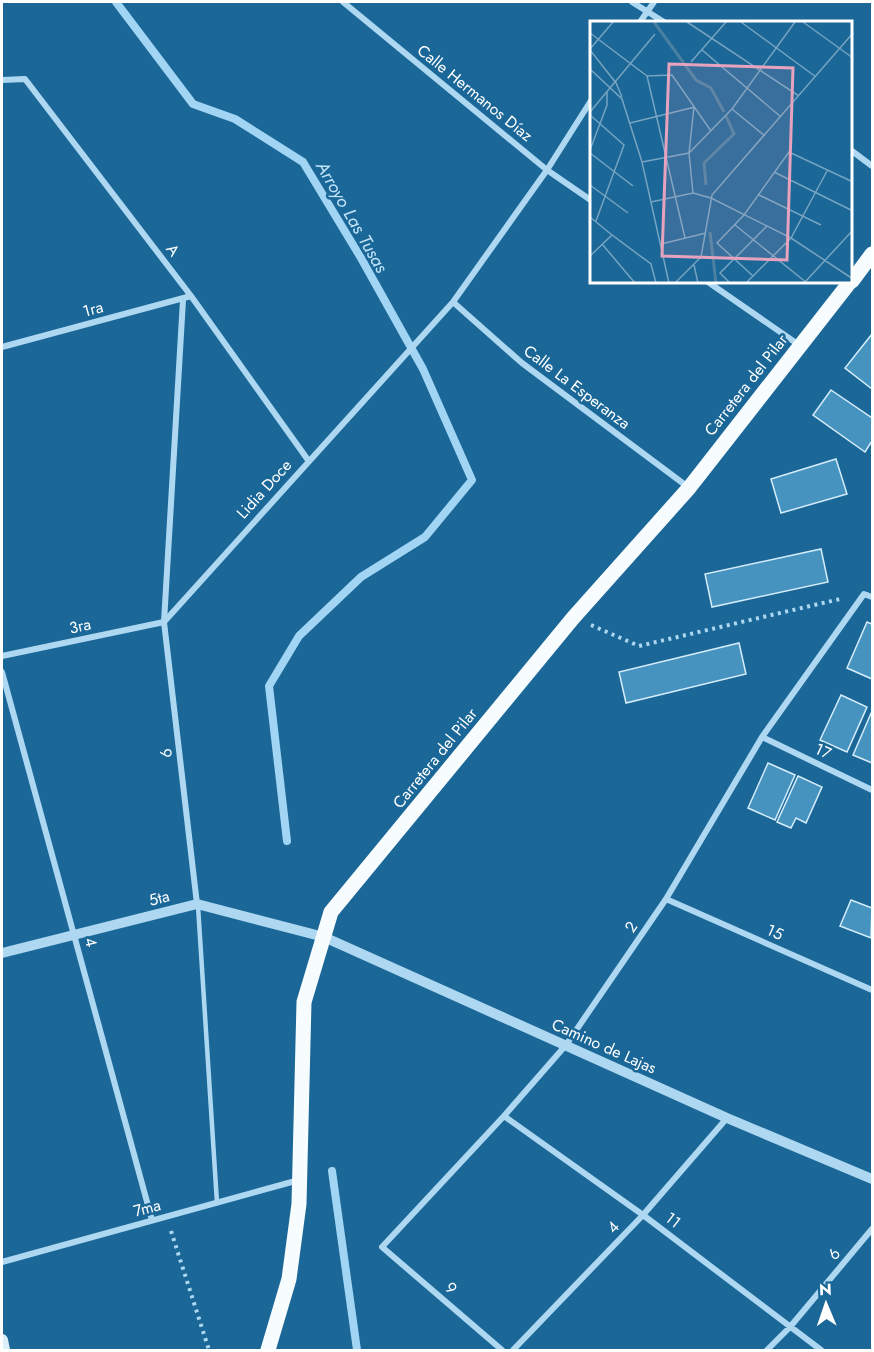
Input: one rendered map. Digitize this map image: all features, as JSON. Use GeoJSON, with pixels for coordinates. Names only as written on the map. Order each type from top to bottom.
{"type":"FeatureCollection","features":[{"type":"Feature","properties":{"kind":"main road","name":"Carretera del Pilar"},"geometry":{"type":"LineString","coordinates":[[853,279],[873,254]]}},
{"type":"Feature","properties":{"kind":"main road","name":"Carretera del Pilar"},"geometry":{"type":"LineString","coordinates":[[268,1350],[289,1280],[299,1180],[304,1002],[331,912],[573,618],[689,488],[849,284]]}},
{"type":"Feature","properties":{"kind":"main road"},"geometry":{"type":"LineString","coordinates":[[2,1340],[4,1350]]}},
{"type":"Feature","properties":{"kind":"street","name":"Calle Hermanos Díaz"},"geometry":{"type":"LineString","coordinates":[[343,2],[547,170],[590,200]]}},
{"type":"Feature","properties":{"kind":"street"},"geometry":{"type":"LineString","coordinates":[[632,2],[662,21]]}},
{"type":"Feature","properties":{"kind":"street"},"geometry":{"type":"LineString","coordinates":[[641,21],[654,2]]}},
{"type":"Feature","properties":{"kind":"street","name":"A"},"geometry":{"type":"LineString","coordinates":[[2,80],[25,79],[191,296],[308,460]]}},
{"type":"Feature","properties":{"kind":"street"},"geometry":{"type":"LineString","coordinates":[[453,302],[547,170],[590,102]]}},
{"type":"Feature","properties":{"kind":"street"},"geometry":{"type":"LineString","coordinates":[[853,152],[873,166]]}},
{"type":"Feature","properties":{"kind":"street"},"geometry":{"type":"LineString","coordinates":[[711,284],[799,346]]}},
{"type":"Feature","properties":{"kind":"street","name":"1ra"},"geometry":{"type":"LineString","coordinates":[[2,347],[191,296]]}},
{"type":"Feature","properties":{"kind":"street","name":"6"},"geometry":{"type":"LineString","coordinates":[[183,300],[164,622],[197,903]]}},
{"type":"Feature","properties":{"kind":"street","name":"Lidia Doce"},"geometry":{"type":"LineString","coordinates":[[164,622],[453,302]]}},
{"type":"Feature","properties":{"kind":"street","name":"Calle La Esperanza"},"geometry":{"type":"LineString","coordinates":[[453,302],[522,363],[689,488]]}},
{"type":"Feature","properties":{"kind":"street"},"geometry":{"type":"LineString","coordinates":[[864,594],[873,597]]}},
{"type":"Feature","properties":{"kind":"street","name":"2"},"geometry":{"type":"LineString","coordinates":[[382,1247],[504,1116],[566,1045],[666,899],[762,737],[864,594]]}},
{"type":"Feature","properties":{"kind":"street","name":"3ra"},"geometry":{"type":"LineString","coordinates":[[2,656],[164,622]]}},
{"type":"Feature","properties":{"kind":"street","name":"4"},"geometry":{"type":"LineString","coordinates":[[2,672],[152,1220]]}},
{"type":"Feature","properties":{"kind":"street","name":"17"},"geometry":{"type":"LineString","coordinates":[[762,737],[873,790]]}},
{"type":"Feature","properties":{"kind":"street","name":"15"},"geometry":{"type":"LineString","coordinates":[[666,899],[873,990]]}},
{"type":"Feature","properties":{"kind":"street","name":"5ta"},"geometry":{"type":"LineString","coordinates":[[2,953],[197,903],[324,937]]}},
{"type":"Feature","properties":{"kind":"street","name":"Camino de Lajas"},"geometry":{"type":"LineString","coordinates":[[324,937],[727,1118],[873,1179]]}},
{"type":"Feature","properties":{"kind":"street","name":"11"},"geometry":{"type":"LineString","coordinates":[[504,1116],[644,1215],[821,1350]]}},
{"type":"Feature","properties":{"kind":"street","name":"4"},"geometry":{"type":"LineString","coordinates":[[513,1350],[644,1215],[727,1118]]}},
{"type":"Feature","properties":{"kind":"street","name":"7ma"},"geometry":{"type":"LineString","coordinates":[[2,1262],[299,1180]]}},
{"type":"Feature","properties":{"kind":"street","name":"6"},"geometry":{"type":"LineString","coordinates":[[767,1350],[790,1327],[873,1229]]}},
{"type":"Feature","properties":{"kind":"street","name":"9"},"geometry":{"type":"LineString","coordinates":[[382,1247],[502,1350]]}},
{"type":"Feature","properties":{"kind":"lane","name":"6"},"geometry":{"type":"LineString","coordinates":[[197,903],[217,1203]]}},
{"type":"Feature","properties":{"kind":"path"},"geometry":{"type":"LineString","coordinates":[[573,618],[639,646],[864,594]]}},
{"type":"Feature","properties":{"kind":"path"},"geometry":{"type":"LineString","coordinates":[[166,1216],[209,1350]]}},
{"type":"Feature","properties":{"kind":"building"},"geometry":{"type":"Polygon","coordinates":[[[872,334],[872,389],[845,368],[872,334]]]}},
{"type":"Feature","properties":{"kind":"building"},"geometry":{"type":"Polygon","coordinates":[[[831,390],[872,418],[872,441],[865,452],[813,415],[831,390]]]}},
{"type":"Feature","properties":{"kind":"building"},"geometry":{"type":"Polygon","coordinates":[[[836,459],[847,494],[781,513],[771,479],[836,459]]]}},
{"type":"Feature","properties":{"kind":"building"},"geometry":{"type":"Polygon","coordinates":[[[821,549],[828,582],[712,607],[705,574],[821,549]]]}},
{"type":"Feature","properties":{"kind":"building"},"geometry":{"type":"Polygon","coordinates":[[[867,622],[872,624],[872,679],[847,668],[867,622]]]}},
{"type":"Feature","properties":{"kind":"building"},"geometry":{"type":"Polygon","coordinates":[[[739,643],[746,674],[626,703],[619,672],[739,643]]]}},
{"type":"Feature","properties":{"kind":"building"},"geometry":{"type":"Polygon","coordinates":[[[841,695],[867,707],[847,752],[820,740],[841,695]]]}},
{"type":"Feature","properties":{"kind":"building"},"geometry":{"type":"Polygon","coordinates":[[[872,711],[872,763],[853,755],[872,711]]]}},
{"type":"Feature","properties":{"kind":"building"},"geometry":{"type":"Polygon","coordinates":[[[768,763],[795,775],[775,820],[748,808],[768,763]]]}},
{"type":"Feature","properties":{"kind":"building"},"geometry":{"type":"Polygon","coordinates":[[[798,776],[822,787],[806,823],[796,818],[791,828],[777,822],[798,776]]]}},
{"type":"Feature","properties":{"kind":"building"},"geometry":{"type":"Polygon","coordinates":[[[851,900],[872,908],[871,938],[840,926],[851,900]]]}},
{"type":"Feature","properties":{"kind":"waterway","name":"Arroyo Las Tusas"},"geometry":{"type":"LineString","coordinates":[[116,2],[193,104],[235,119],[303,162],[361,258],[423,369],[472,480],[425,537],[361,577],[299,636],[269,686],[287,841]]}},
{"type":"Feature","properties":{"kind":"waterway"},"geometry":{"type":"LineString","coordinates":[[332,1171],[357,1350]]}}]}
